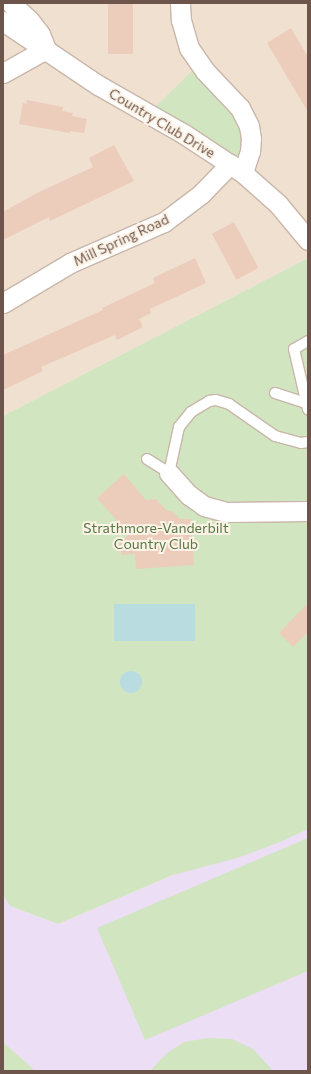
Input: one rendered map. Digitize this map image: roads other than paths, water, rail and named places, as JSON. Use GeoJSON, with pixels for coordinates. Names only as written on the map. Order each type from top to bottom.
{"type":"FeatureCollection","features":[{"type":"Feature","properties":{"kind":"street"},"geometry":{"type":"LineString","coordinates":[[3,73],[46,49],[40,34],[30,21],[12,3]]}},
{"type":"Feature","properties":{"kind":"street","name":"Mill Spring Road"},"geometry":{"type":"LineString","coordinates":[[3,303],[70,263],[164,222],[236,169],[250,150],[251,138],[249,126],[240,108],[205,71],[189,48],[181,20],[180,3]]}},
{"type":"Feature","properties":{"kind":"street","name":"Country Club Drive"},"geometry":{"type":"LineString","coordinates":[[3,21],[98,85],[184,134],[236,169],[278,204],[308,240]]}},
{"type":"Feature","properties":{"kind":"street"},"geometry":{"type":"LineString","coordinates":[[169,473],[189,495],[204,506],[228,512],[308,510]]}},
{"type":"Feature","properties":{"kind":"lane"},"geometry":{"type":"LineString","coordinates":[[308,341],[294,349],[308,406]]}},
{"type":"Feature","properties":{"kind":"lane"},"geometry":{"type":"LineString","coordinates":[[276,393],[308,406]]}},
{"type":"Feature","properties":{"kind":"lane"},"geometry":{"type":"LineString","coordinates":[[147,459],[169,473],[179,427],[191,412],[209,401],[216,400],[229,404],[275,436],[301,443],[308,442]]}},
{"type":"Feature","properties":{"kind":"water"},"geometry":{"type":"Polygon","coordinates":[[[114,604],[195,604],[195,641],[114,641],[114,604]]]}},
{"type":"Feature","properties":{"kind":"water"},"geometry":{"type":"Polygon","coordinates":[[[131,671],[139,674],[142,682],[139,690],[131,693],[123,690],[120,682],[123,674],[131,671]]]}},
{"type":"Feature","properties":{"kind":"park label","name":"Strathmore-Vanderbilt Country Club"},"geometry":{"type":"Point","coordinates":[156,536]}}]}
